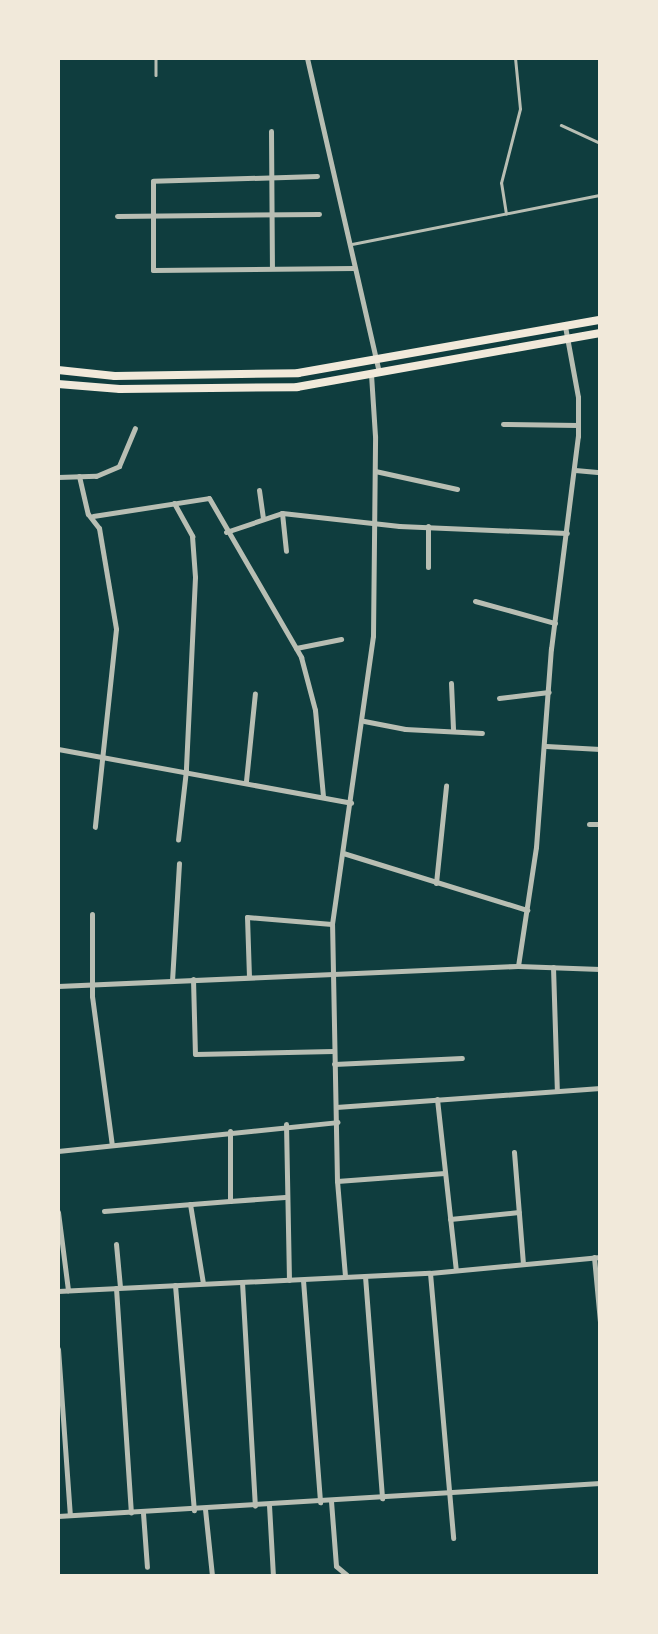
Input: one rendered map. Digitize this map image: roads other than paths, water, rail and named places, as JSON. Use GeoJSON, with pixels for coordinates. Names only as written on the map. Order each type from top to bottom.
{"type":"FeatureCollection","features":[{"type":"Feature","properties":{"kind":"main road"},"geometry":{"type":"LineString","coordinates":[[58,370],[114,376],[298,373],[600,320]]}},
{"type":"Feature","properties":{"kind":"main road"},"geometry":{"type":"LineString","coordinates":[[58,384],[120,389],[297,387],[600,333]]}},
{"type":"Feature","properties":{"kind":"street"},"geometry":{"type":"LineString","coordinates":[[307,58],[377,359],[373,636],[332,924],[333,1051],[338,1122],[337,1181],[345,1276]]}},
{"type":"Feature","properties":{"kind":"street"},"geometry":{"type":"LineString","coordinates":[[271,131],[272,268]]}},
{"type":"Feature","properties":{"kind":"street"},"geometry":{"type":"LineString","coordinates":[[317,176],[153,181],[153,270],[354,268]]}},
{"type":"Feature","properties":{"kind":"street"},"geometry":{"type":"LineString","coordinates":[[117,216],[153,218],[318,214]]}},
{"type":"Feature","properties":{"kind":"street"},"geometry":{"type":"LineString","coordinates":[[517,965],[527,910],[546,746],[555,623],[575,470],[578,425],[569,338],[565,326]]}},
{"type":"Feature","properties":{"kind":"street"},"geometry":{"type":"LineString","coordinates":[[503,424],[578,425]]}},
{"type":"Feature","properties":{"kind":"street"},"geometry":{"type":"LineString","coordinates":[[58,477],[96,476],[119,466],[135,428]]}},
{"type":"Feature","properties":{"kind":"street"},"geometry":{"type":"LineString","coordinates":[[575,470],[600,472]]}},
{"type":"Feature","properties":{"kind":"street"},"geometry":{"type":"LineString","coordinates":[[375,471],[457,489]]}},
{"type":"Feature","properties":{"kind":"street"},"geometry":{"type":"LineString","coordinates":[[79,476],[88,514],[93,516],[209,498],[226,532],[296,648],[315,710],[323,796]]}},
{"type":"Feature","properties":{"kind":"street"},"geometry":{"type":"LineString","coordinates":[[259,490],[263,519]]}},
{"type":"Feature","properties":{"kind":"street"},"geometry":{"type":"LineString","coordinates":[[174,503],[192,536],[195,577],[186,770],[178,840]]}},
{"type":"Feature","properties":{"kind":"street"},"geometry":{"type":"LineString","coordinates":[[226,532],[282,513],[428,526],[567,533]]}},
{"type":"Feature","properties":{"kind":"street"},"geometry":{"type":"LineString","coordinates":[[282,513],[286,551]]}},
{"type":"Feature","properties":{"kind":"street"},"geometry":{"type":"LineString","coordinates":[[93,516],[116,629],[95,827]]}},
{"type":"Feature","properties":{"kind":"street"},"geometry":{"type":"LineString","coordinates":[[428,526],[428,567]]}},
{"type":"Feature","properties":{"kind":"street"},"geometry":{"type":"LineString","coordinates":[[475,601],[555,623]]}},
{"type":"Feature","properties":{"kind":"street"},"geometry":{"type":"LineString","coordinates":[[296,648],[341,639]]}},
{"type":"Feature","properties":{"kind":"street"},"geometry":{"type":"LineString","coordinates":[[451,683],[453,729]]}},
{"type":"Feature","properties":{"kind":"street"},"geometry":{"type":"LineString","coordinates":[[499,698],[548,692]]}},
{"type":"Feature","properties":{"kind":"street"},"geometry":{"type":"LineString","coordinates":[[246,781],[255,693]]}},
{"type":"Feature","properties":{"kind":"street"},"geometry":{"type":"LineString","coordinates":[[363,720],[405,729],[453,729],[482,733]]}},
{"type":"Feature","properties":{"kind":"street"},"geometry":{"type":"LineString","coordinates":[[546,746],[600,749]]}},
{"type":"Feature","properties":{"kind":"street"},"geometry":{"type":"LineString","coordinates":[[58,748],[246,781],[351,803]]}},
{"type":"Feature","properties":{"kind":"street"},"geometry":{"type":"LineString","coordinates":[[436,883],[446,786]]}},
{"type":"Feature","properties":{"kind":"street"},"geometry":{"type":"LineString","coordinates":[[589,824],[600,824]]}},
{"type":"Feature","properties":{"kind":"street"},"geometry":{"type":"LineString","coordinates":[[343,853],[527,910]]}},
{"type":"Feature","properties":{"kind":"street"},"geometry":{"type":"LineString","coordinates":[[172,981],[179,863]]}},
{"type":"Feature","properties":{"kind":"street"},"geometry":{"type":"LineString","coordinates":[[92,914],[95,984],[92,996],[112,1144]]}},
{"type":"Feature","properties":{"kind":"street"},"geometry":{"type":"LineString","coordinates":[[249,977],[247,917],[332,924]]}},
{"type":"Feature","properties":{"kind":"street"},"geometry":{"type":"LineString","coordinates":[[58,986],[517,965],[600,969]]}},
{"type":"Feature","properties":{"kind":"street"},"geometry":{"type":"LineString","coordinates":[[553,967],[557,1091]]}},
{"type":"Feature","properties":{"kind":"street"},"geometry":{"type":"LineString","coordinates":[[194,979],[195,1054],[333,1051]]}},
{"type":"Feature","properties":{"kind":"street"},"geometry":{"type":"LineString","coordinates":[[334,1064],[462,1058]]}},
{"type":"Feature","properties":{"kind":"street"},"geometry":{"type":"LineString","coordinates":[[336,1107],[600,1088]]}},
{"type":"Feature","properties":{"kind":"street"},"geometry":{"type":"LineString","coordinates":[[437,1099],[456,1270]]}},
{"type":"Feature","properties":{"kind":"street"},"geometry":{"type":"LineString","coordinates":[[58,1151],[286,1124],[338,1122]]}},
{"type":"Feature","properties":{"kind":"street"},"geometry":{"type":"LineString","coordinates":[[286,1124],[285,1197],[289,1280]]}},
{"type":"Feature","properties":{"kind":"street"},"geometry":{"type":"LineString","coordinates":[[230,1131],[230,1201]]}},
{"type":"Feature","properties":{"kind":"street"},"geometry":{"type":"LineString","coordinates":[[514,1152],[523,1264]]}},
{"type":"Feature","properties":{"kind":"street"},"geometry":{"type":"LineString","coordinates":[[337,1181],[445,1173]]}},
{"type":"Feature","properties":{"kind":"street"},"geometry":{"type":"LineString","coordinates":[[104,1211],[285,1197]]}},
{"type":"Feature","properties":{"kind":"street"},"geometry":{"type":"LineString","coordinates":[[190,1204],[203,1283]]}},
{"type":"Feature","properties":{"kind":"street"},"geometry":{"type":"LineString","coordinates":[[58,1212],[68,1290]]}},
{"type":"Feature","properties":{"kind":"street"},"geometry":{"type":"LineString","coordinates":[[450,1219],[519,1212]]}},
{"type":"Feature","properties":{"kind":"street"},"geometry":{"type":"LineString","coordinates":[[116,1244],[131,1513]]}},
{"type":"Feature","properties":{"kind":"street"},"geometry":{"type":"LineString","coordinates":[[58,1291],[430,1273],[597,1257],[600,1322]]}},
{"type":"Feature","properties":{"kind":"street"},"geometry":{"type":"LineString","coordinates":[[430,1273],[453,1538]]}},
{"type":"Feature","properties":{"kind":"street"},"geometry":{"type":"LineString","coordinates":[[365,1276],[382,1498]]}},
{"type":"Feature","properties":{"kind":"street"},"geometry":{"type":"LineString","coordinates":[[303,1279],[320,1502]]}},
{"type":"Feature","properties":{"kind":"street"},"geometry":{"type":"LineString","coordinates":[[242,1282],[256,1506]]}},
{"type":"Feature","properties":{"kind":"street"},"geometry":{"type":"LineString","coordinates":[[175,1285],[194,1510]]}},
{"type":"Feature","properties":{"kind":"street"},"geometry":{"type":"LineString","coordinates":[[58,1349],[70,1515]]}},
{"type":"Feature","properties":{"kind":"street"},"geometry":{"type":"LineString","coordinates":[[58,1516],[194,1510],[600,1483]]}},
{"type":"Feature","properties":{"kind":"street"},"geometry":{"type":"LineString","coordinates":[[331,1501],[336,1566],[348,1576]]}},
{"type":"Feature","properties":{"kind":"street"},"geometry":{"type":"LineString","coordinates":[[269,1505],[273,1576]]}},
{"type":"Feature","properties":{"kind":"street"},"geometry":{"type":"LineString","coordinates":[[205,1509],[212,1576]]}},
{"type":"Feature","properties":{"kind":"street"},"geometry":{"type":"LineString","coordinates":[[143,1513],[147,1567]]}},
{"type":"Feature","properties":{"kind":"lane"},"geometry":{"type":"LineString","coordinates":[[156,58],[156,75]]}},
{"type":"Feature","properties":{"kind":"lane"},"geometry":{"type":"LineString","coordinates":[[506,214],[501,183],[520,108],[515,58]]}},
{"type":"Feature","properties":{"kind":"lane"},"geometry":{"type":"LineString","coordinates":[[561,125],[600,143]]}},
{"type":"Feature","properties":{"kind":"lane"},"geometry":{"type":"LineString","coordinates":[[349,245],[600,195]]}}]}
